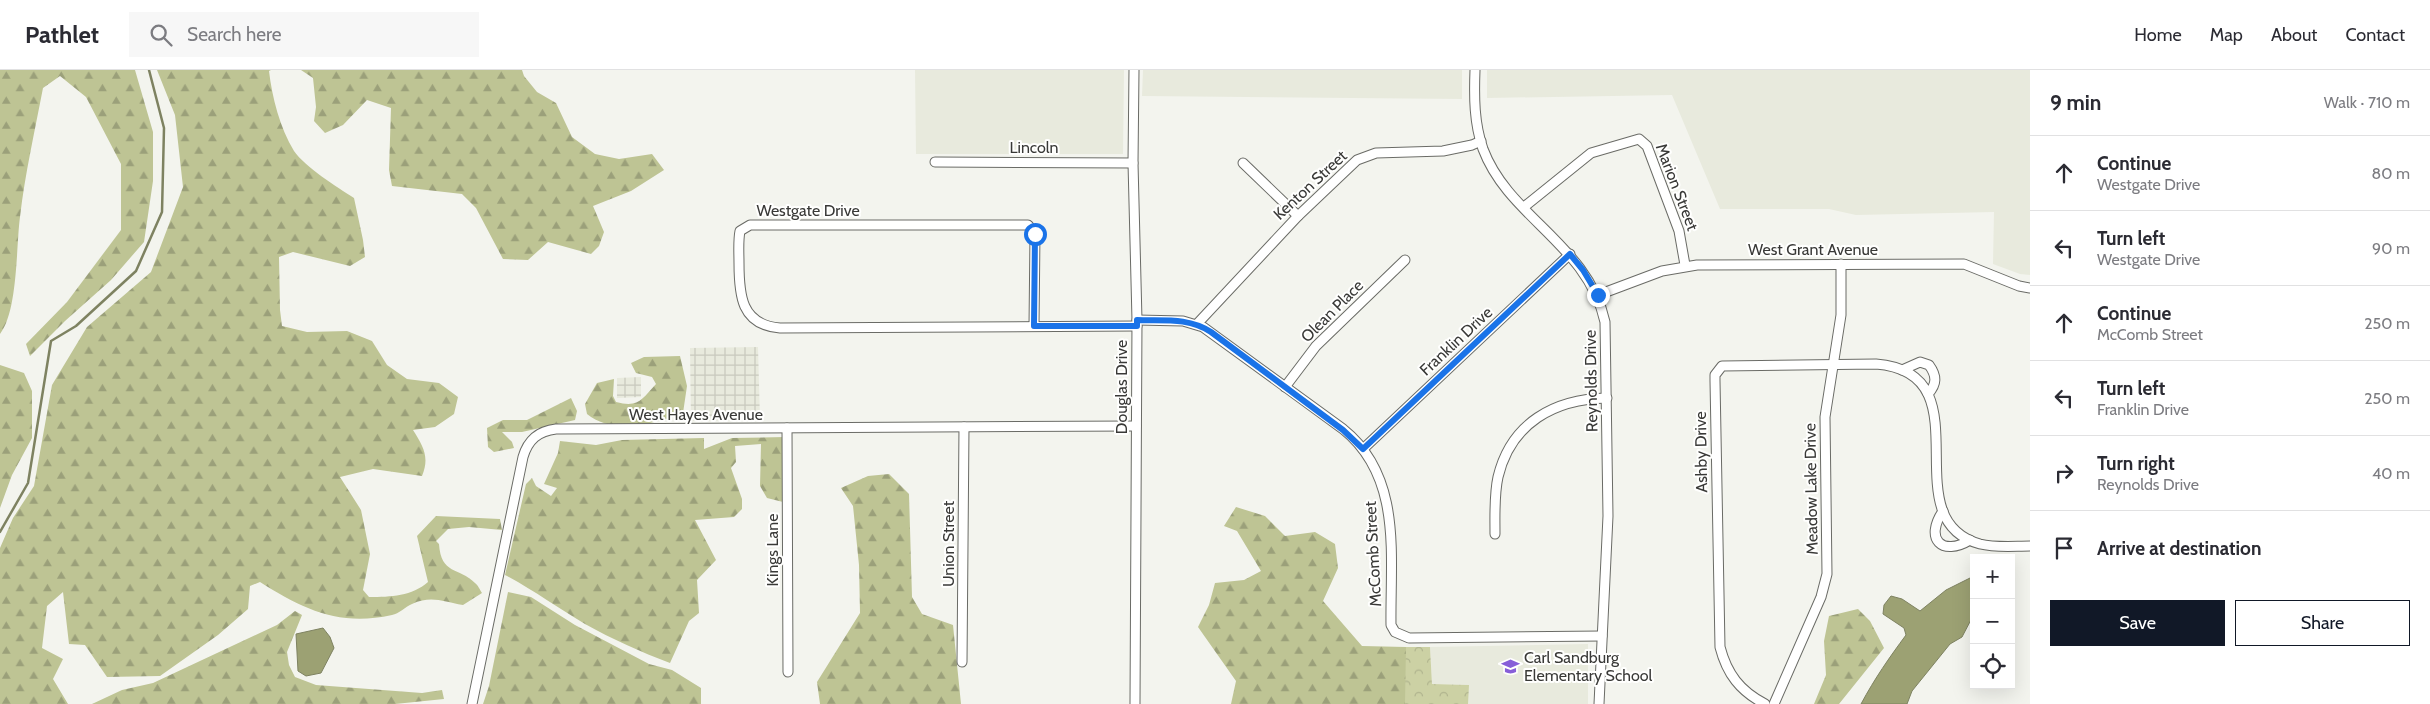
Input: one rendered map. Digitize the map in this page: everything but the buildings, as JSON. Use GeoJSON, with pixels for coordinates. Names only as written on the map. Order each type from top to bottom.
{"type":"FeatureCollection","features":[{"type":"Feature","properties":{"kind":"street","name":"Douglas Drive"},"geometry":{"type":"LineString","coordinates":[[1134,70],[1133,163],[1137,323],[1135,704]]}},
{"type":"Feature","properties":{"kind":"street","name":"Reynolds Drive"},"geometry":{"type":"LineString","coordinates":[[1475,70],[1474,107],[1481,141],[1489,160],[1503,183],[1570,254],[1587,276],[1598,295],[1605,322],[1608,516],[1599,704]]}},
{"type":"Feature","properties":{"kind":"street","name":"Marion Street"},"geometry":{"type":"LineString","coordinates":[[1524,207],[1591,153],[1639,139],[1647,146],[1679,231],[1686,265]]}},
{"type":"Feature","properties":{"kind":"street","name":"Kenton Street"},"geometry":{"type":"LineString","coordinates":[[1197,324],[1298,216],[1349,166],[1366,156],[1386,152],[1443,151],[1472,145],[1481,141]]}},
{"type":"Feature","properties":{"kind":"street","name":"Lincoln"},"geometry":{"type":"LineString","coordinates":[[935,162],[1133,163]]}},
{"type":"Feature","properties":{"kind":"street"},"geometry":{"type":"LineString","coordinates":[[1243,163],[1298,216]]}},
{"type":"Feature","properties":{"kind":"street","name":"Westgate Drive"},"geometry":{"type":"LineString","coordinates":[[1034,326],[1035,234],[1032,227],[1028,225],[750,225],[740,231],[740,296],[743,304],[754,318],[769,326],[1034,326],[1137,323]]}},
{"type":"Feature","properties":{"kind":"street","name":"Franklin Drive"},"geometry":{"type":"LineString","coordinates":[[1363,449],[1570,254]]}},
{"type":"Feature","properties":{"kind":"street","name":"Olean Place"},"geometry":{"type":"LineString","coordinates":[[1285,386],[1316,346],[1405,260]]}},
{"type":"Feature","properties":{"kind":"street","name":"Meadow Lake Drive"},"geometry":{"type":"LineString","coordinates":[[1774,704],[1821,597],[1826,580],[1825,417],[1841,316],[1841,264]]}},
{"type":"Feature","properties":{"kind":"street","name":"West Grant Avenue"},"geometry":{"type":"LineString","coordinates":[[1598,295],[1662,271],[1686,265],[1964,264],[2019,286],[2030,288]]}},
{"type":"Feature","properties":{"kind":"street","name":"McComb Street"},"geometry":{"type":"LineString","coordinates":[[1137,323],[1183,321],[1197,324],[1211,332],[1285,386],[1343,430],[1363,449],[1380,478],[1388,505],[1391,625],[1395,632],[1409,638],[1602,636]]}},
{"type":"Feature","properties":{"kind":"street","name":"Ashby Drive"},"geometry":{"type":"LineString","coordinates":[[1902,370],[1920,362],[1929,365],[1934,372],[1936,380],[1934,387],[1928,394]]}},
{"type":"Feature","properties":{"kind":"street","name":"Ashby Drive"},"geometry":{"type":"LineString","coordinates":[[1765,704],[1752,697],[1734,680],[1726,665],[1720,647],[1715,375],[1722,366],[1887,365],[1902,370],[1914,377],[1928,394],[1935,413],[1937,487],[1942,511],[1954,528],[1970,540],[1991,546],[2030,546]]}},
{"type":"Feature","properties":{"kind":"street"},"geometry":{"type":"LineString","coordinates":[[1495,534],[1498,478],[1502,464],[1516,438],[1534,420],[1557,406],[1582,399],[1607,398]]}},
{"type":"Feature","properties":{"kind":"street","name":"West Hayes Avenue"},"geometry":{"type":"LineString","coordinates":[[472,704],[525,448],[541,432],[556,429],[1136,426]]}},
{"type":"Feature","properties":{"kind":"street","name":"Union Street"},"geometry":{"type":"LineString","coordinates":[[962,662],[964,427]]}},
{"type":"Feature","properties":{"kind":"street","name":"Kings Lane"},"geometry":{"type":"LineString","coordinates":[[787,428],[788,672]]}},
{"type":"Feature","properties":{"kind":"street","name":"Ashby Drive"},"geometry":{"type":"LineString","coordinates":[[1942,511],[1935,526],[1935,538],[1946,547],[1952,548],[1970,540]]}},
{"type":"Feature","properties":{"kind":"shaded area"},"geometry":{"type":"Polygon","coordinates":[[[915,70],[1124,70],[1123,154],[916,154],[915,70]]]}},
{"type":"Feature","properties":{"kind":"shaded area"},"geometry":{"type":"Polygon","coordinates":[[[1143,70],[1462,70],[1462,99],[1142,96],[1143,70]]]}},
{"type":"Feature","properties":{"kind":"shaded area"},"geometry":{"type":"Polygon","coordinates":[[[1487,70],[2030,70],[2030,275],[2020,274],[1993,264],[1994,212],[1856,215],[1829,209],[1720,209],[1672,95],[1487,98],[1487,70]]]}},
{"type":"Feature","properties":{"kind":"shaded area"},"geometry":{"type":"Polygon","coordinates":[[[758,347],[760,420],[691,421],[690,348],[758,347]]]}},
{"type":"Feature","properties":{"kind":"shaded area"},"geometry":{"type":"Polygon","coordinates":[[[641,377],[641,397],[617,398],[617,378],[641,377]]]}},
{"type":"Feature","properties":{"kind":"shaded area"},"geometry":{"type":"Polygon","coordinates":[[[1970,578],[1970,622],[1962,637],[1950,644],[1912,691],[1907,704],[1861,704],[1882,668],[1906,635],[1904,628],[1883,614],[1884,605],[1891,596],[1902,599],[1920,611],[1946,590],[1970,578]]]}},
{"type":"Feature","properties":{"kind":"shaded area"},"geometry":{"type":"Polygon","coordinates":[[[323,628],[330,637],[334,648],[321,673],[306,676],[298,671],[296,634],[323,628]]]}},
{"type":"Feature","properties":{"kind":"shaded area","name":"Carl Sandburg Elementary School"},"geometry":{"type":"Polygon","coordinates":[[[1588,644],[1588,704],[1468,704],[1468,685],[1432,684],[1430,647],[1588,644]]]}},
{"type":"Feature","properties":{"kind":"green space"},"geometry":{"type":"Polygon","coordinates":[[[0,70],[135,70],[153,132],[153,181],[144,242],[111,280],[65,321],[30,356],[26,344],[67,302],[121,230],[121,164],[86,97],[60,76],[43,88],[22,201],[13,295],[6,324],[0,334],[0,70]]]}},
{"type":"Feature","properties":{"kind":"green space"},"geometry":{"type":"Polygon","coordinates":[[[157,70],[271,70],[269,71],[270,81],[277,112],[294,151],[313,170],[354,198],[365,257],[350,266],[293,252],[279,257],[282,326],[307,332],[347,331],[372,341],[387,365],[407,379],[439,383],[458,397],[454,414],[435,427],[413,430],[420,441],[425,457],[422,476],[373,469],[340,477],[361,510],[370,554],[363,590],[369,597],[393,596],[408,593],[428,582],[417,536],[436,516],[500,519],[502,530],[469,527],[448,529],[436,541],[439,544],[443,561],[447,566],[469,578],[482,593],[463,605],[438,600],[426,600],[412,604],[392,615],[355,619],[322,613],[291,600],[260,582],[250,586],[248,609],[218,635],[160,676],[107,677],[85,645],[69,644],[63,592],[47,606],[42,648],[63,659],[53,679],[68,704],[0,704],[0,548],[13,518],[34,486],[52,385],[87,327],[151,272],[183,187],[175,115],[157,70]]]}},
{"type":"Feature","properties":{"kind":"green space"},"geometry":{"type":"Polygon","coordinates":[[[301,70],[522,70],[524,76],[537,92],[556,103],[572,137],[595,154],[619,159],[652,154],[664,170],[631,191],[593,206],[604,232],[599,246],[591,254],[548,242],[528,260],[503,259],[476,208],[462,194],[392,186],[389,170],[391,108],[367,100],[343,125],[325,133],[314,121],[316,107],[313,78],[301,70]]]}},
{"type":"Feature","properties":{"kind":"green space"},"geometry":{"type":"Polygon","coordinates":[[[680,356],[687,386],[683,413],[660,421],[634,426],[609,424],[587,414],[585,404],[597,383],[614,379],[613,396],[616,402],[624,404],[635,403],[643,398],[656,384],[652,377],[636,373],[631,363],[644,357],[680,356]]]}},
{"type":"Feature","properties":{"kind":"green space"},"geometry":{"type":"Polygon","coordinates":[[[0,365],[24,373],[32,391],[32,438],[12,475],[0,508],[0,365]]]}},
{"type":"Feature","properties":{"kind":"green space"},"geometry":{"type":"Polygon","coordinates":[[[571,398],[577,411],[575,420],[522,432],[502,432],[512,442],[514,448],[494,452],[488,447],[487,428],[503,420],[527,420],[571,398]]]}},
{"type":"Feature","properties":{"kind":"green space"},"geometry":{"type":"Polygon","coordinates":[[[785,437],[783,502],[767,498],[760,486],[761,444],[735,446],[736,462],[731,468],[742,499],[742,509],[734,517],[695,520],[716,560],[697,580],[699,613],[689,621],[670,663],[595,630],[505,575],[526,484],[532,478],[536,486],[551,496],[557,488],[544,484],[558,453],[560,441],[596,445],[622,440],[704,438],[704,449],[732,438],[785,437]]]}},
{"type":"Feature","properties":{"kind":"green space"},"geometry":{"type":"Polygon","coordinates":[[[889,474],[909,494],[912,597],[922,614],[953,625],[961,704],[820,704],[817,682],[860,613],[859,565],[853,506],[841,488],[868,476],[889,474]]]}},
{"type":"Feature","properties":{"kind":"green space"},"geometry":{"type":"Polygon","coordinates":[[[1236,507],[1265,516],[1285,536],[1315,532],[1335,544],[1338,568],[1323,601],[1362,646],[1406,647],[1414,664],[1414,704],[1231,704],[1236,681],[1198,627],[1209,605],[1215,583],[1244,580],[1261,571],[1237,531],[1224,526],[1236,507]]]}},
{"type":"Feature","properties":{"kind":"green space"},"geometry":{"type":"Polygon","coordinates":[[[508,592],[531,597],[575,625],[649,664],[672,670],[701,688],[701,704],[483,704],[489,686],[508,592]]]}},
{"type":"Feature","properties":{"kind":"green space"},"geometry":{"type":"Polygon","coordinates":[[[1858,609],[1870,621],[1884,648],[1839,704],[1814,704],[1826,675],[1824,641],[1829,616],[1858,609]]]}},
{"type":"Feature","properties":{"kind":"green space"},"geometry":{"type":"Polygon","coordinates":[[[295,611],[302,615],[287,652],[289,665],[295,677],[316,685],[422,693],[442,690],[444,699],[395,704],[92,704],[122,690],[153,683],[277,625],[295,611]]]}},
{"type":"Feature","properties":{"kind":"green space"},"geometry":{"type":"Polygon","coordinates":[[[1406,647],[1430,647],[1432,684],[1469,685],[1468,704],[1405,704],[1406,647]]]}},
{"type":"Feature","properties":{"kind":"waterway"},"geometry":{"type":"LineString","coordinates":[[0,532],[28,483],[51,341],[76,326],[136,271],[162,212],[164,128],[149,70]]}},
{"type":"Feature","properties":{"kind":"place","name":"Carl Sandburg Elementary School"},"geometry":{"type":"Point","coordinates":[1510,666]}},
{"type":"Feature","properties":{"kind":"route"},"geometry":{"type":"LineString","coordinates":[[1035,234],[1034,326],[1137,326],[1137,320],[1183,321],[1203,326],[1343,430],[1363,449],[1570,254],[1583,270],[1598,295]]}}]}
